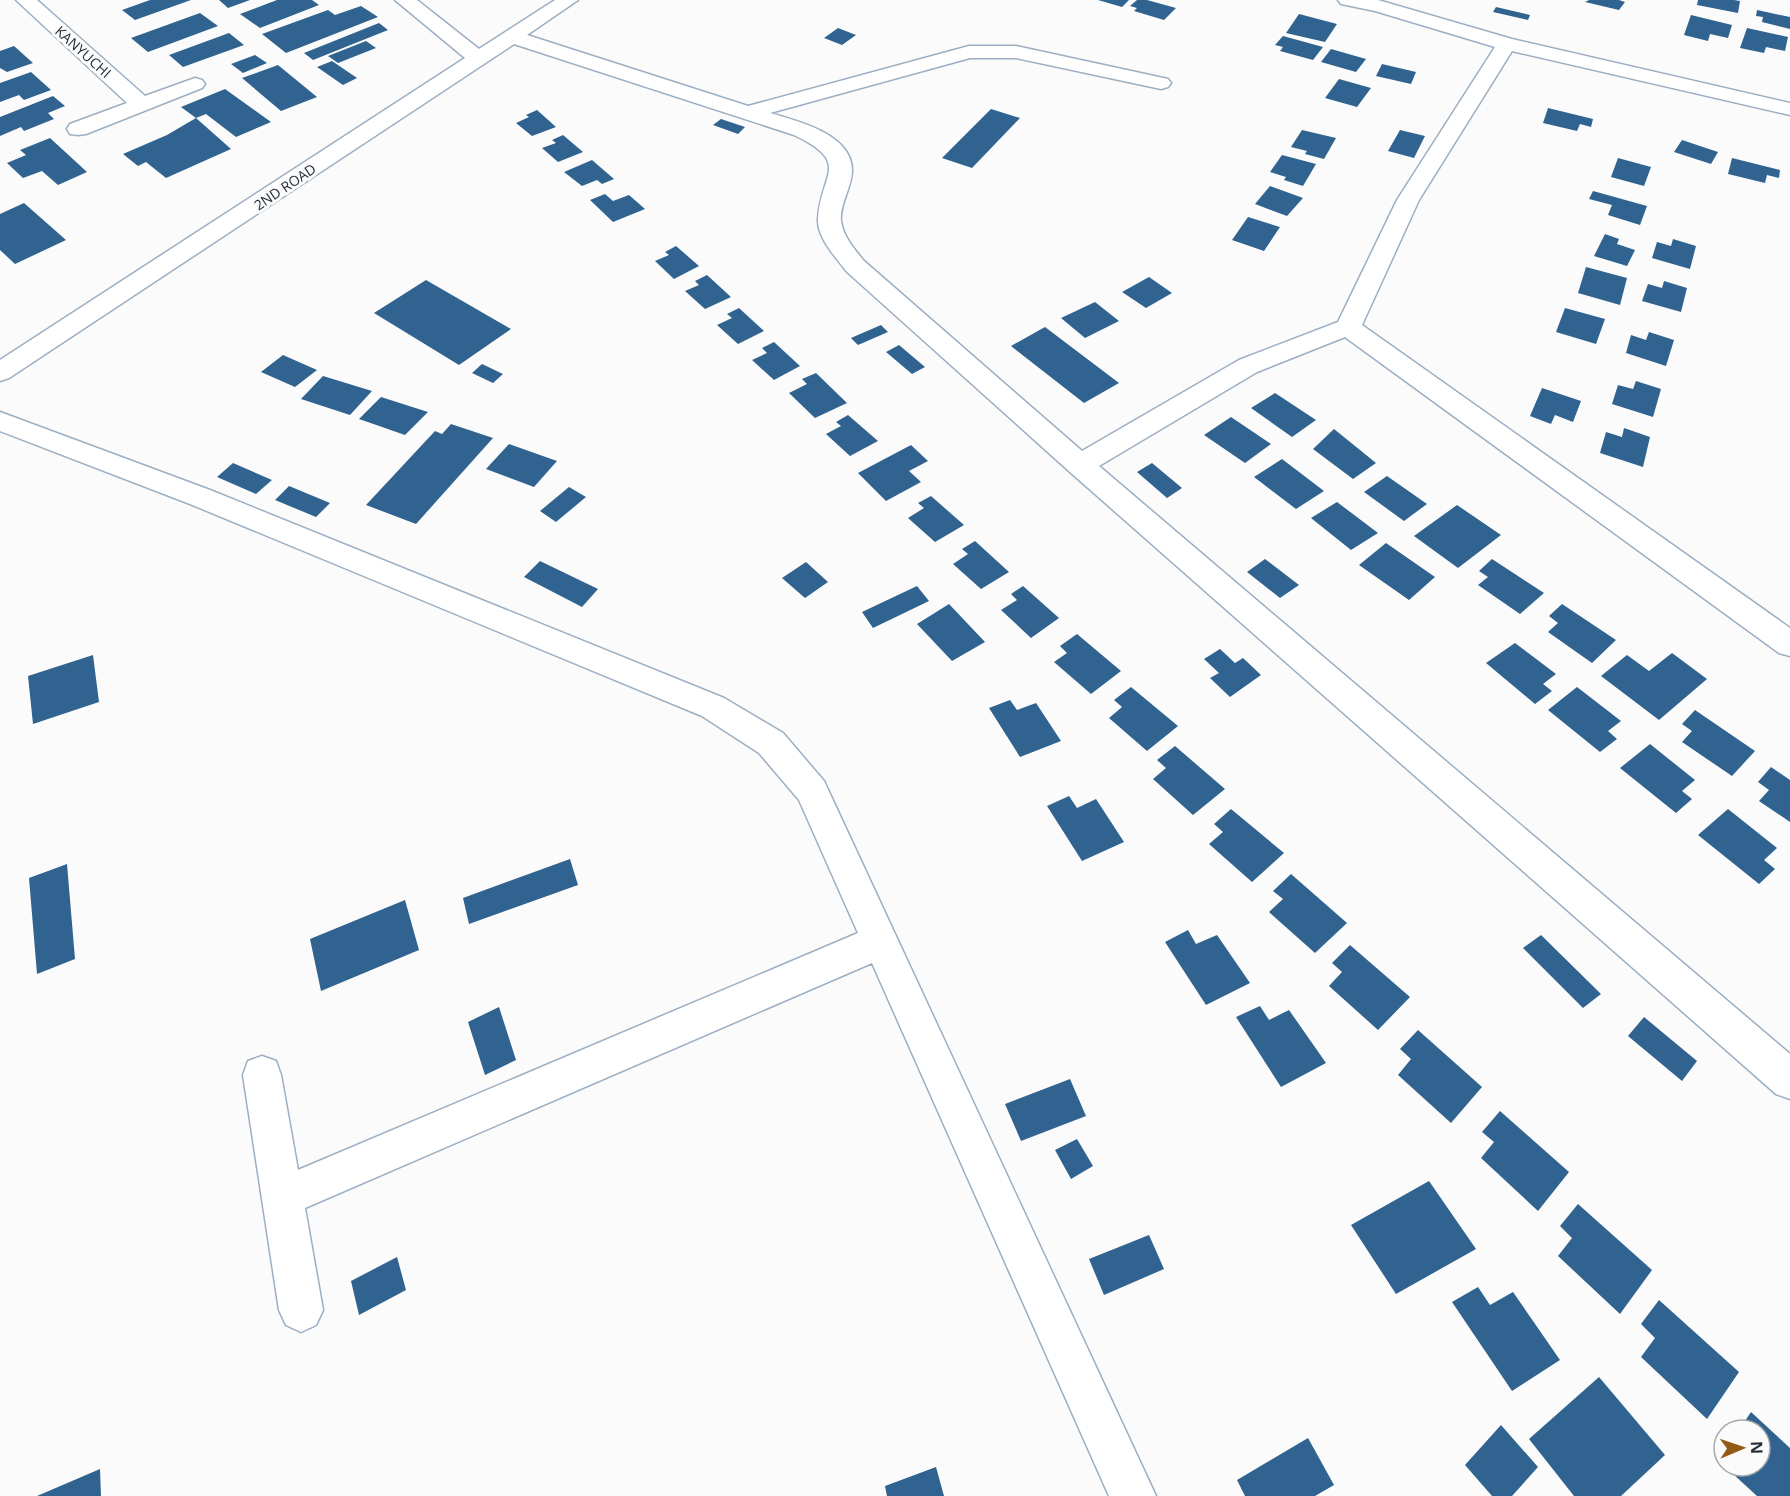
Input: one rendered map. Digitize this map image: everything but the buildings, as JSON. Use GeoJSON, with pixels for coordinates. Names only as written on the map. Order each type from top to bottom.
{"type":"FeatureCollection","features":[{"type":"Feature","properties":{"kind":"street"},"geometry":{"type":"LineString","coordinates":[[405,0],[478,59]]}},
{"type":"Feature","properties":{"kind":"street","name":"2ND ROAD"},"geometry":{"type":"LineString","coordinates":[[0,372],[208,238],[568,0]]}},
{"type":"Feature","properties":{"kind":"street"},"geometry":{"type":"LineString","coordinates":[[1348,0],[1378,6],[1507,44],[1790,109]]}},
{"type":"Feature","properties":{"kind":"street","name":"KANYUCHI"},"geometry":{"type":"LineString","coordinates":[[17,1],[141,105]]}},
{"type":"Feature","properties":{"kind":"street"},"geometry":{"type":"LineString","coordinates":[[512,37],[802,130],[824,140],[837,155],[840,170],[829,220],[837,243],[855,266],[1080,465],[1790,1080]]}},
{"type":"Feature","properties":{"kind":"street"},"geometry":{"type":"LineString","coordinates":[[1080,465],[1248,366],[1348,327],[1408,200],[1507,44]]}},
{"type":"Feature","properties":{"kind":"street"},"geometry":{"type":"LineString","coordinates":[[746,113],[969,52],[1016,52],[1161,83]]}},
{"type":"Feature","properties":{"kind":"street"},"geometry":{"type":"LineString","coordinates":[[78,129],[195,84]]}},
{"type":"Feature","properties":{"kind":"street"},"geometry":{"type":"LineString","coordinates":[[1348,327],[1786,636]]}},
{"type":"Feature","properties":{"kind":"street"},"geometry":{"type":"LineString","coordinates":[[0,421],[200,497],[713,707],[771,743],[812,791],[1127,1494]]}},
{"type":"Feature","properties":{"kind":"street"},"geometry":{"type":"LineString","coordinates":[[283,1197],[879,942]]}},
{"type":"Feature","properties":{"kind":"street"},"geometry":{"type":"LineString","coordinates":[[262,1075],[301,1310]]}}]}
